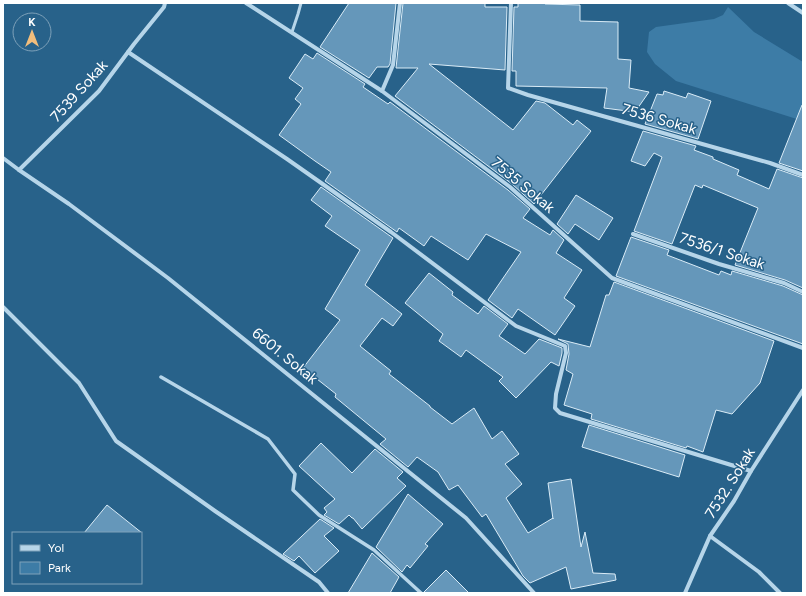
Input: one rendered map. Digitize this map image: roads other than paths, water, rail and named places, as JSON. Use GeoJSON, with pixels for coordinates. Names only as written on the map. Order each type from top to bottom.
{"type":"FeatureCollection","features":[{"type":"Feature","properties":{"kind":"street","name":"7539 Sokak"},"geometry":{"type":"LineString","coordinates":[[19,170],[99,91],[164,7],[165,3]]}},
{"type":"Feature","properties":{"kind":"street","name":"7535 Sokak"},"geometry":{"type":"LineString","coordinates":[[246,3],[382,91],[510,187],[612,278],[803,348]]}},
{"type":"Feature","properties":{"kind":"street"},"geometry":{"type":"LineString","coordinates":[[382,91],[393,65],[400,3]]}},
{"type":"Feature","properties":{"kind":"street","name":"7536 Sokak"},"geometry":{"type":"LineString","coordinates":[[511,3],[508,88],[528,95],[770,163],[803,175]]}},
{"type":"Feature","properties":{"kind":"street"},"geometry":{"type":"LineString","coordinates":[[788,3],[803,13]]}},
{"type":"Feature","properties":{"kind":"street"},"geometry":{"type":"LineString","coordinates":[[128,52],[287,159],[384,228],[516,326],[565,346],[566,353],[556,394],[555,408],[560,413],[751,471]]}},
{"type":"Feature","properties":{"kind":"street","name":"6601. Sokak"},"geometry":{"type":"LineString","coordinates":[[3,158],[69,204],[168,278],[466,518],[534,593]]}},
{"type":"Feature","properties":{"kind":"street","name":"7536/1 Sokak"},"geometry":{"type":"LineString","coordinates":[[633,234],[720,264],[784,283],[803,292]]}},
{"type":"Feature","properties":{"kind":"street"},"geometry":{"type":"LineString","coordinates":[[3,307],[78,383],[116,441],[319,582],[328,593]]}},
{"type":"Feature","properties":{"kind":"street"},"geometry":{"type":"LineString","coordinates":[[161,377],[268,439],[295,474],[293,490],[319,514],[374,550],[421,593]]}},
{"type":"Feature","properties":{"kind":"street","name":"7532. Sokak"},"geometry":{"type":"LineString","coordinates":[[685,593],[710,536],[734,501],[751,471],[803,390]]}},
{"type":"Feature","properties":{"kind":"street"},"geometry":{"type":"LineString","coordinates":[[710,536],[759,572],[780,593]]}},
{"type":"Feature","properties":{"kind":"lane"},"geometry":{"type":"LineString","coordinates":[[292,32],[301,3]]}}]}
